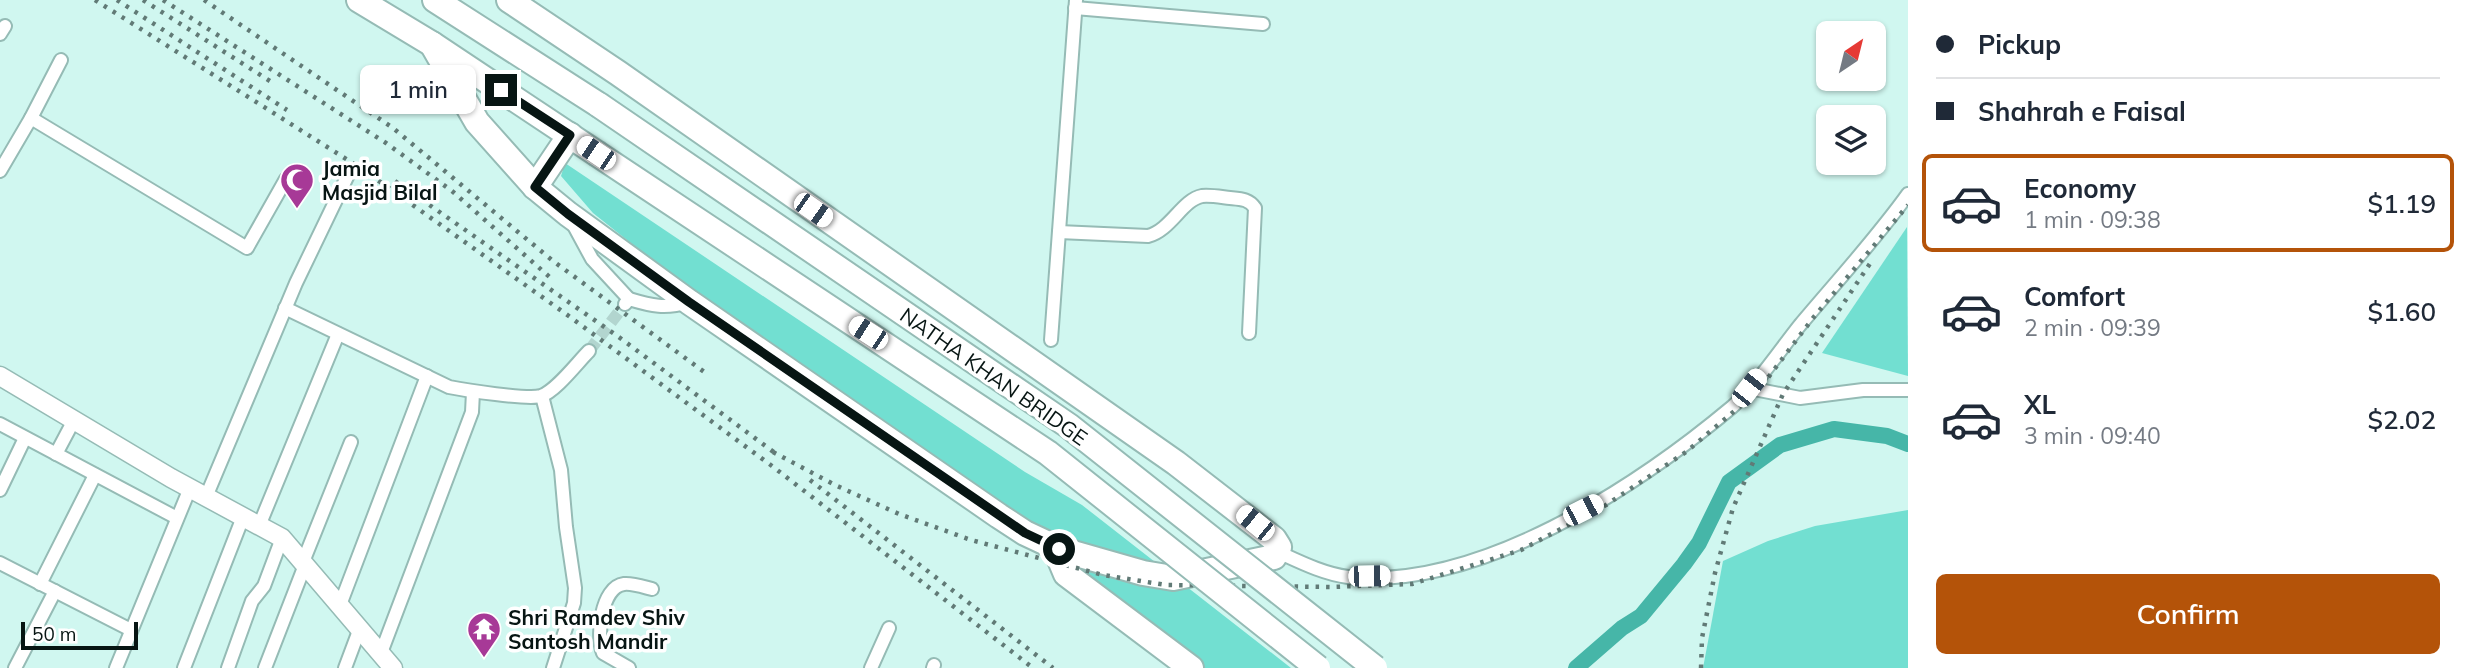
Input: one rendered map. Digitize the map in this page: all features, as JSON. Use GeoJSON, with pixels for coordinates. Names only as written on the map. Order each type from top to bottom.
{"type":"FeatureCollection","features":[{"type":"Feature","properties":{"kind":"highway","name":"NATHA KHAN BRIDGE"},"geometry":{"type":"LineString","coordinates":[[359,0],[432,44],[1048,453],[1318,668]]}},
{"type":"Feature","properties":{"kind":"highway","name":"NATHA KHAN BRIDGE"},"geometry":{"type":"LineString","coordinates":[[435,0],[599,105],[1069,426],[1375,668]]}},
{"type":"Feature","properties":{"kind":"highway"},"geometry":{"type":"LineString","coordinates":[[432,44],[477,122],[535,187],[689,302],[1025,533],[1059,549],[1143,573],[1173,578],[1275,557],[1279,547],[1274,539],[1176,463],[509,0]]}},
{"type":"Feature","properties":{"kind":"highway"},"geometry":{"type":"LineString","coordinates":[[538,66],[556,32]]}},
{"type":"Feature","properties":{"kind":"highway"},"geometry":{"type":"LineString","coordinates":[[535,187],[570,135]]}},
{"type":"Feature","properties":{"kind":"highway"},"geometry":{"type":"LineString","coordinates":[[1059,549],[1058,555],[1066,574],[1191,668]]}},
{"type":"Feature","properties":{"kind":"street"},"geometry":{"type":"LineString","coordinates":[[1051,340],[1075,4],[1263,24]]}},
{"type":"Feature","properties":{"kind":"street"},"geometry":{"type":"LineString","coordinates":[[0,171],[61,60]]}},
{"type":"Feature","properties":{"kind":"street"},"geometry":{"type":"LineString","coordinates":[[31,118],[247,248],[286,179]]}},
{"type":"Feature","properties":{"kind":"street"},"geometry":{"type":"LineString","coordinates":[[206,497],[285,309],[348,175]]}},
{"type":"Feature","properties":{"kind":"street"},"geometry":{"type":"LineString","coordinates":[[1278,552],[1313,567],[1347,577],[1412,576],[1452,568],[1521,542],[1603,500],[1645,472],[1741,397],[1908,194]]}},
{"type":"Feature","properties":{"kind":"street"},"geometry":{"type":"LineString","coordinates":[[1059,232],[1148,236],[1158,234],[1193,200],[1202,196],[1252,203],[1255,208],[1249,333]]}},
{"type":"Feature","properties":{"kind":"street"},"geometry":{"type":"LineString","coordinates":[[568,214],[592,258],[627,302],[672,307],[689,302]]}},
{"type":"Feature","properties":{"kind":"street"},"geometry":{"type":"LineString","coordinates":[[285,309],[449,387],[473,392],[542,396],[589,351]]}},
{"type":"Feature","properties":{"kind":"street"},"geometry":{"type":"LineString","coordinates":[[184,668],[338,334]]}},
{"type":"Feature","properties":{"kind":"street"},"geometry":{"type":"LineString","coordinates":[[0,376],[190,488],[282,538],[393,668]]}},
{"type":"Feature","properties":{"kind":"street"},"geometry":{"type":"LineString","coordinates":[[340,605],[427,376]]}},
{"type":"Feature","properties":{"kind":"street"},"geometry":{"type":"LineString","coordinates":[[1741,397],[1800,398],[1863,390],[1908,390]]}},
{"type":"Feature","properties":{"kind":"street"},"geometry":{"type":"LineString","coordinates":[[381,653],[472,412],[473,392]]}},
{"type":"Feature","properties":{"kind":"street"},"geometry":{"type":"LineString","coordinates":[[542,396],[561,471],[575,588],[574,603],[553,668]]}},
{"type":"Feature","properties":{"kind":"street"},"geometry":{"type":"LineString","coordinates":[[56,454],[74,420]]}},
{"type":"Feature","properties":{"kind":"street"},"geometry":{"type":"LineString","coordinates":[[0,424],[177,518]]}},
{"type":"Feature","properties":{"kind":"street"},"geometry":{"type":"LineString","coordinates":[[0,490],[25,438]]}},
{"type":"Feature","properties":{"kind":"street"},"geometry":{"type":"LineString","coordinates":[[265,668],[351,442]]}},
{"type":"Feature","properties":{"kind":"street"},"geometry":{"type":"LineString","coordinates":[[40,584],[95,475]]}},
{"type":"Feature","properties":{"kind":"street"},"geometry":{"type":"LineString","coordinates":[[116,668],[190,488]]}},
{"type":"Feature","properties":{"kind":"street"},"geometry":{"type":"LineString","coordinates":[[228,668],[252,601],[264,586],[282,538]]}},
{"type":"Feature","properties":{"kind":"street"},"geometry":{"type":"LineString","coordinates":[[0,563],[131,630]]}},
{"type":"Feature","properties":{"kind":"street"},"geometry":{"type":"LineString","coordinates":[[629,668],[603,653],[600,645],[606,601],[614,588],[625,584],[652,589]]}},
{"type":"Feature","properties":{"kind":"street"},"geometry":{"type":"LineString","coordinates":[[15,668],[55,591]]}},
{"type":"Feature","properties":{"kind":"street"},"geometry":{"type":"LineString","coordinates":[[345,668],[360,628]]}},
{"type":"Feature","properties":{"kind":"street"},"geometry":{"type":"LineString","coordinates":[[871,668],[889,628]]}},
{"type":"Feature","properties":{"kind":"shaded area"},"geometry":{"type":"Polygon","coordinates":[[[565,163],[1025,472],[1082,505],[1291,668],[1205,668],[1160,633],[924,476],[593,213],[561,176],[565,163]]]}},
{"type":"Feature","properties":{"kind":"shaded area"},"geometry":{"type":"Polygon","coordinates":[[[1907,227],[1908,376],[1822,353],[1907,227]]]}},
{"type":"Feature","properties":{"kind":"shaded area"},"geometry":{"type":"Polygon","coordinates":[[[1908,510],[1908,668],[1703,668],[1723,561],[1768,541],[1815,526],[1908,510]]]}},
{"type":"Feature","properties":{"kind":"waterway"},"geometry":{"type":"LineString","coordinates":[[1576,668],[1622,628],[1641,616],[1699,543],[1729,482],[1780,445],[1834,429],[1887,436],[1908,444]]}},
{"type":"Feature","properties":{"kind":"tunnel"},"geometry":{"type":"LineString","coordinates":[[589,351],[625,304]]}},
{"type":"Feature","properties":{"kind":"railway"},"geometry":{"type":"LineString","coordinates":[[95,0],[362,169],[566,314],[772,466],[1033,668]]}},
{"type":"Feature","properties":{"kind":"railway"},"geometry":{"type":"LineString","coordinates":[[117,0],[287,110]]}},
{"type":"Feature","properties":{"kind":"railway"},"geometry":{"type":"LineString","coordinates":[[143,0],[273,83]]}},
{"type":"Feature","properties":{"kind":"railway"},"geometry":{"type":"LineString","coordinates":[[163,0],[386,143],[452,191],[553,280]]}},
{"type":"Feature","properties":{"kind":"railway"},"geometry":{"type":"LineString","coordinates":[[204,0],[393,128],[553,261],[707,374]]}},
{"type":"Feature","properties":{"kind":"railway"},"geometry":{"type":"LineString","coordinates":[[395,181],[616,335],[779,456]]}},
{"type":"Feature","properties":{"kind":"railway"},"geometry":{"type":"LineString","coordinates":[[773,452],[835,485],[899,514],[971,540],[1103,575],[1166,585],[1330,587],[1412,584],[1521,550],[1606,505],[1686,452],[1758,391],[1813,318],[1908,205]]}},
{"type":"Feature","properties":{"kind":"railway"},"geometry":{"type":"LineString","coordinates":[[1701,668],[1702,638],[1715,573],[1733,508],[1783,394],[1871,262]]}},
{"type":"Feature","properties":{"kind":"railway"},"geometry":{"type":"LineString","coordinates":[[810,480],[1053,668]]}},
{"type":"Feature","properties":{"kind":"place","name":"Jamia Masjid Bilal"},"geometry":{"type":"Point","coordinates":[297,210]}},
{"type":"Feature","properties":{"kind":"place","name":"Shri Ramdev Shiv Santosh Mandir"},"geometry":{"type":"Point","coordinates":[484,659]}},
{"type":"Feature","properties":{"kind":"route"},"geometry":{"type":"LineString","coordinates":[[501,90],[570,135],[535,187],[649,273],[777,363],[1025,533],[1059,549]]}}]}
